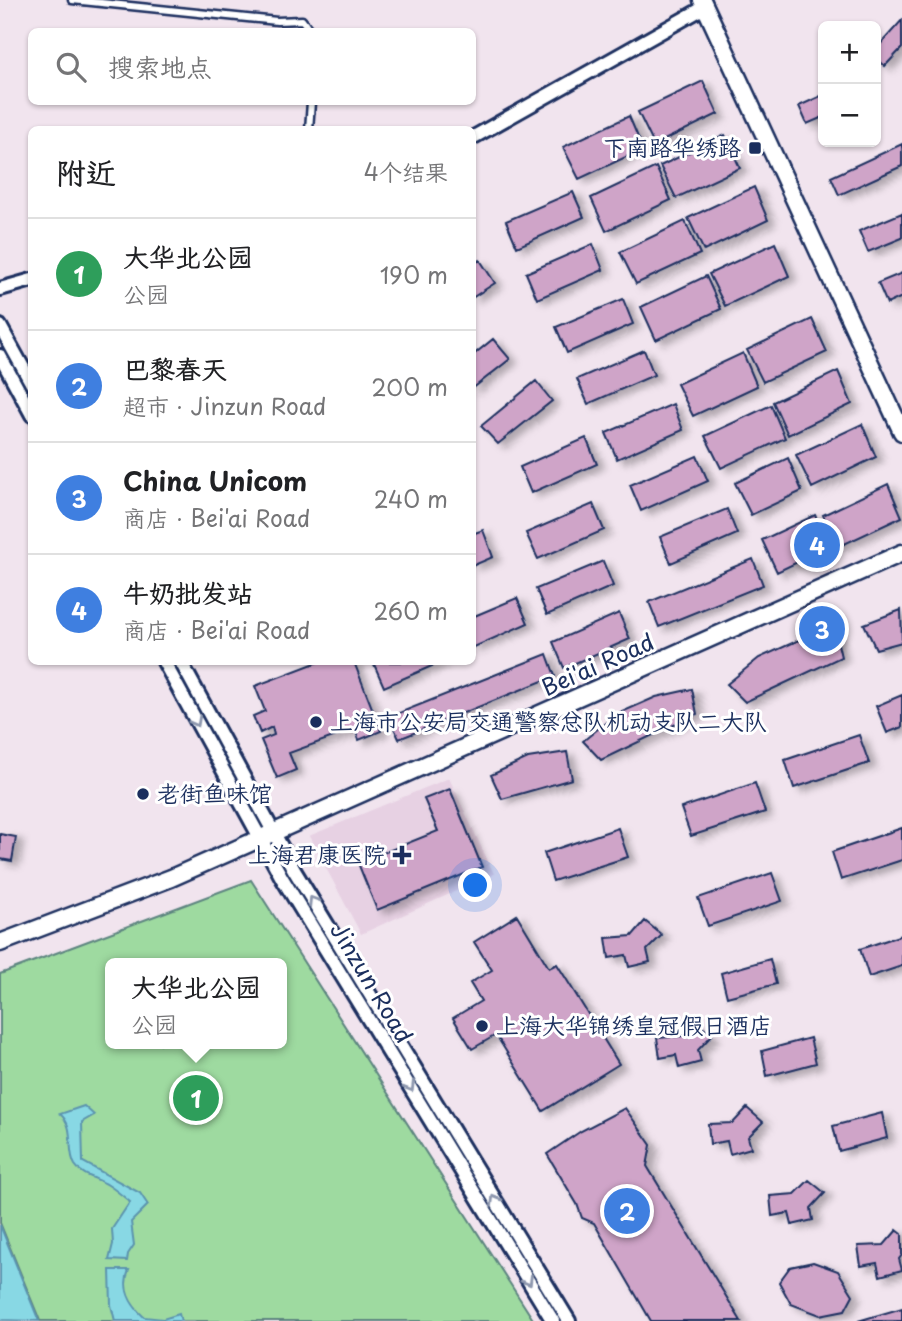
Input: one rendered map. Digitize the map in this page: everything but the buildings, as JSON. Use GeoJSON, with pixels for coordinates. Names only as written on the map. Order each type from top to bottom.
{"type":"FeatureCollection","features":[{"type":"Feature","properties":{"kind":"street"},"geometry":{"type":"LineString","coordinates":[[476,136],[704,4],[902,432]]}},
{"type":"Feature","properties":{"kind":"street"},"geometry":{"type":"LineString","coordinates":[[0,289],[28,281]]}},
{"type":"Feature","properties":{"kind":"street"},"geometry":{"type":"LineString","coordinates":[[0,326],[28,377]]}},
{"type":"Feature","properties":{"kind":"street"},"geometry":{"type":"LineString","coordinates":[[0,356],[28,408]]}},
{"type":"Feature","properties":{"kind":"street","name":"Bei'ai Road"},"geometry":{"type":"LineString","coordinates":[[0,943],[171,878],[902,554]]}},
{"type":"Feature","properties":{"kind":"street","name":"Jinzun Road"},"geometry":{"type":"LineString","coordinates":[[166,665],[553,1321]]}},
{"type":"Feature","properties":{"kind":"street","name":"Jinzun Road"},"geometry":{"type":"LineString","coordinates":[[182,665],[266,836],[569,1321]]}},
{"type":"Feature","properties":{"kind":"lane"},"geometry":{"type":"LineString","coordinates":[[72,0],[278,21],[302,20],[307,28]]}},
{"type":"Feature","properties":{"kind":"lane"},"geometry":{"type":"LineString","coordinates":[[309,126],[311,105]]}},
{"type":"Feature","properties":{"kind":"shaded area","name":"上海君康医院"},"geometry":{"type":"Polygon","coordinates":[[[449,778],[494,874],[361,934],[309,836],[449,778]]]}},
{"type":"Feature","properties":{"kind":"green space"},"geometry":{"type":"Polygon","coordinates":[[[251,880],[534,1321],[40,1321],[0,1223],[0,974],[251,880]]]}},
{"type":"Feature","properties":{"kind":"water"},"geometry":{"type":"Polygon","coordinates":[[[84,1106],[94,1115],[82,1122],[83,1162],[140,1193],[148,1205],[131,1222],[134,1245],[127,1261],[109,1260],[113,1244],[112,1229],[130,1202],[108,1185],[82,1172],[72,1159],[68,1125],[60,1114],[84,1106]]]}},
{"type":"Feature","properties":{"kind":"water"},"geometry":{"type":"Polygon","coordinates":[[[0,1225],[39,1321],[0,1320],[0,1225]]]}},
{"type":"Feature","properties":{"kind":"water"},"geometry":{"type":"Polygon","coordinates":[[[110,1270],[129,1270],[126,1284],[128,1296],[144,1317],[163,1319],[179,1314],[181,1321],[115,1321],[111,1305],[110,1270]]]}},
{"type":"Feature","properties":{"kind":"place","name":"下南路华绣路"},"geometry":{"type":"Point","coordinates":[755,148]}},
{"type":"Feature","properties":{"kind":"place","name":"牛奶批发站"},"geometry":{"type":"Point","coordinates":[817,545]}},
{"type":"Feature","properties":{"kind":"place","name":"China Unicom"},"geometry":{"type":"Point","coordinates":[822,629]}},
{"type":"Feature","properties":{"kind":"place","name":"上海市公安局交通警察总队机动支队二大队"},"geometry":{"type":"Point","coordinates":[316,722]}},
{"type":"Feature","properties":{"kind":"place","name":"老街鱼味馆"},"geometry":{"type":"Point","coordinates":[143,794]}},
{"type":"Feature","properties":{"kind":"place","name":"上海君康医院"},"geometry":{"type":"Point","coordinates":[402,855]}},
{"type":"Feature","properties":{"kind":"place","name":"上海大华锦绣皇冠假日酒店"},"geometry":{"type":"Point","coordinates":[482,1026]}},
{"type":"Feature","properties":{"kind":"place","name":"大华北公园"},"geometry":{"type":"Point","coordinates":[196,1098]}},
{"type":"Feature","properties":{"kind":"place","name":"巴黎春天"},"geometry":{"type":"Point","coordinates":[627,1211]}}]}
